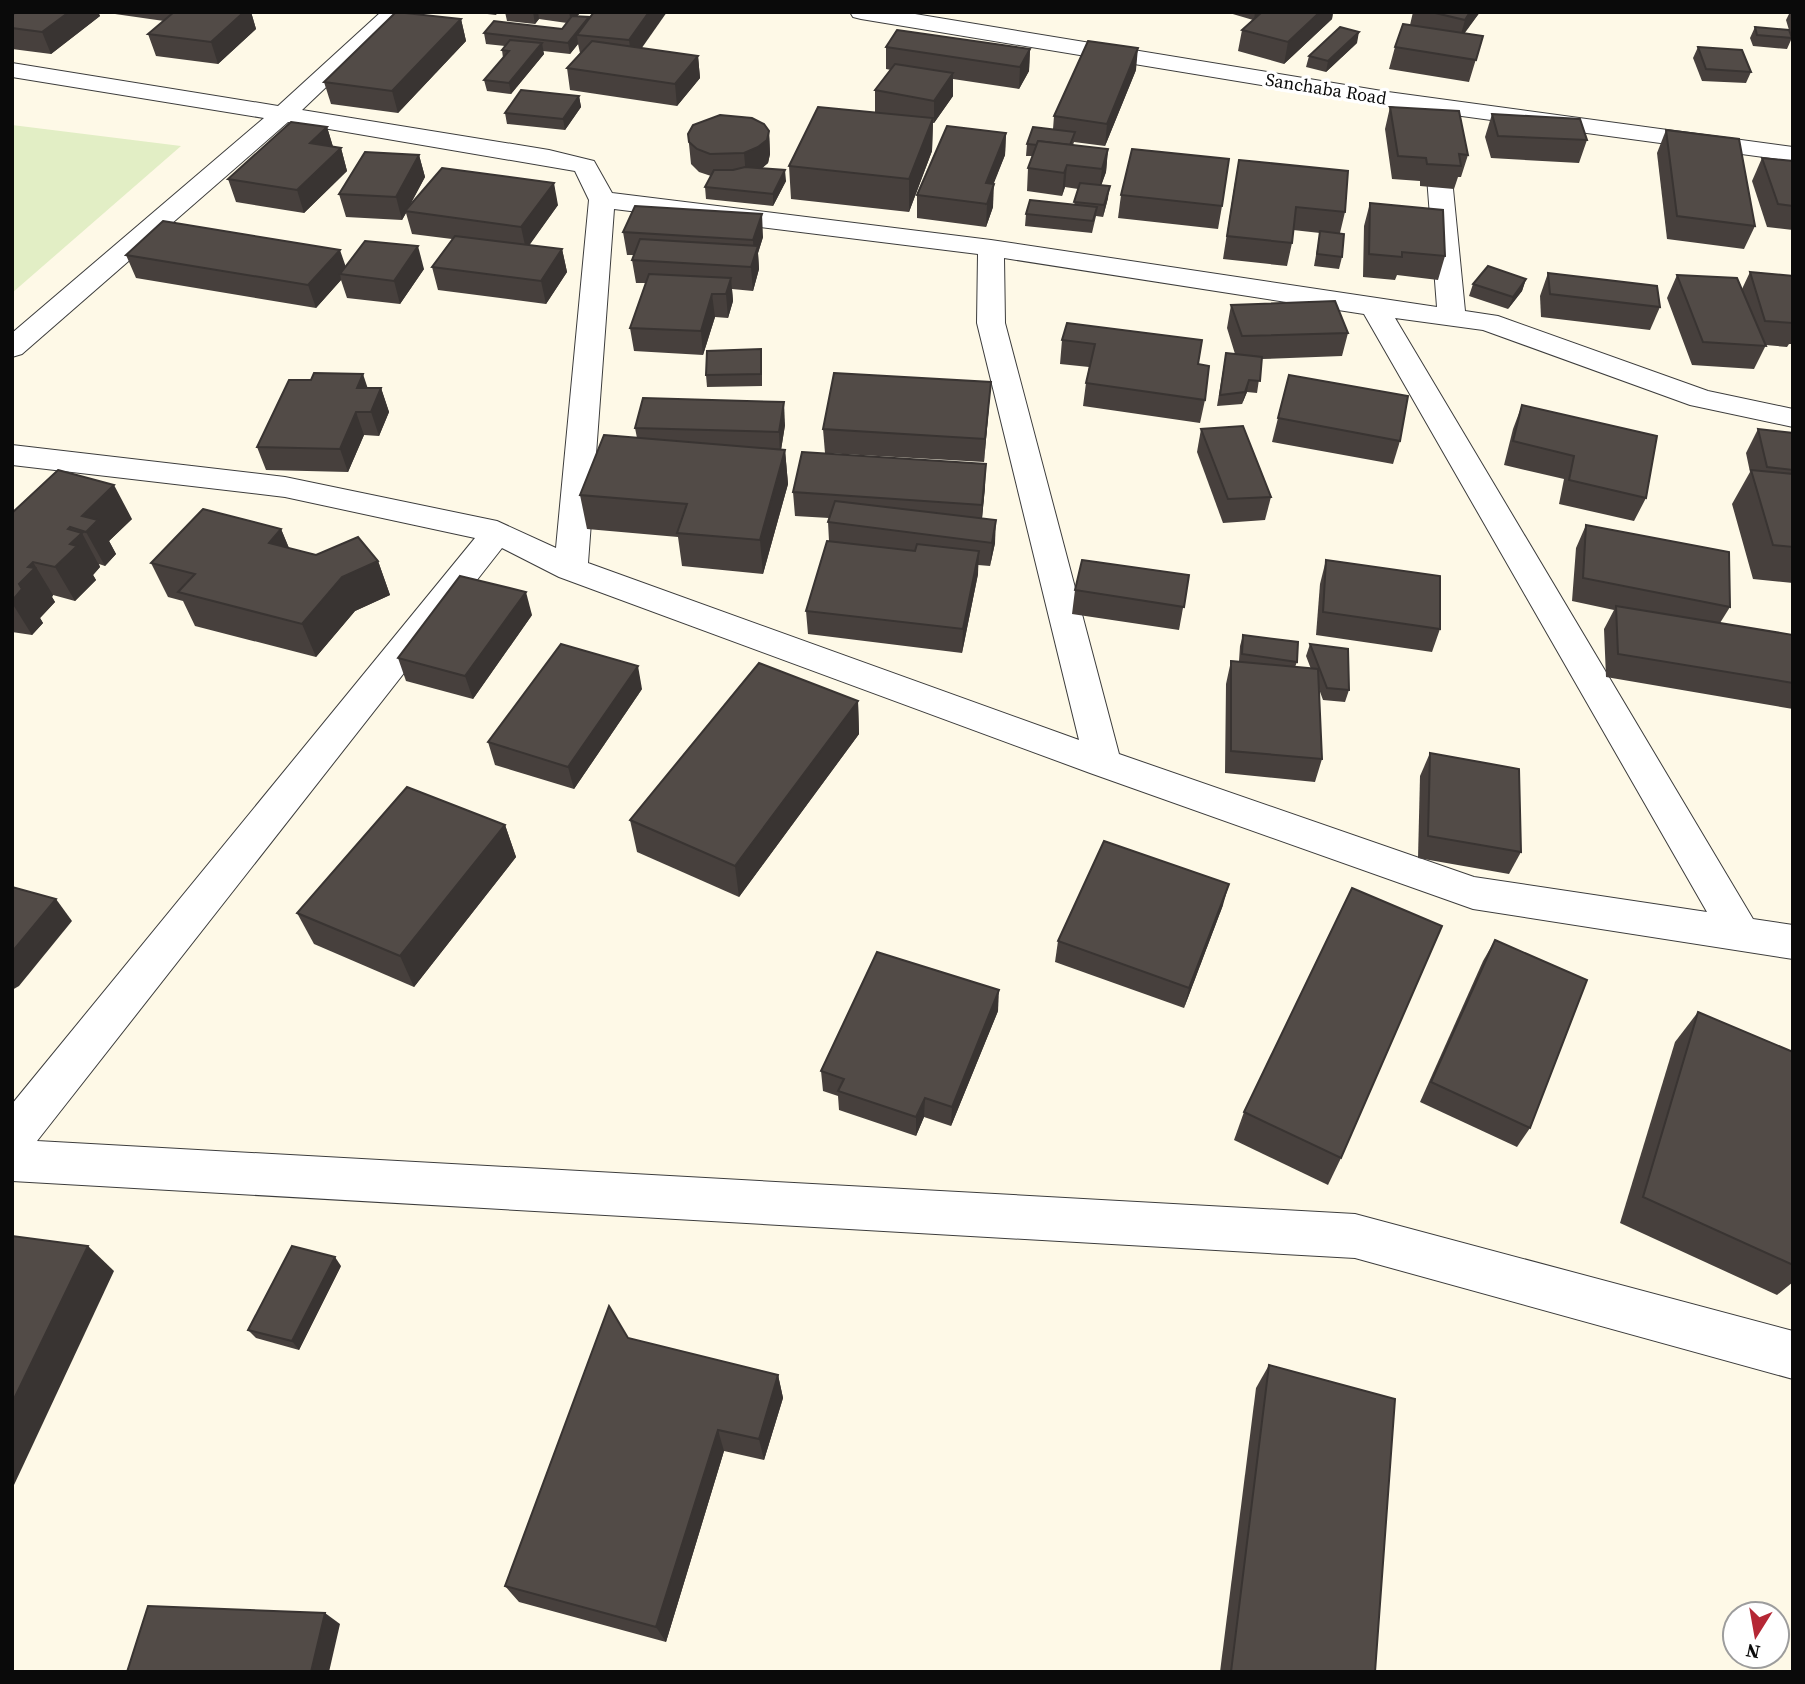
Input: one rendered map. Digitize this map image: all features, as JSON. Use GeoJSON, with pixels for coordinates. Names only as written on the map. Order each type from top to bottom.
{"type":"FeatureCollection","features":[{"type":"Feature","properties":{"kind":"street"},"geometry":{"type":"LineString","coordinates":[[12,348],[283,114],[394,12]]}},
{"type":"Feature","properties":{"kind":"street","name":"Sanchaba Road"},"geometry":{"type":"LineString","coordinates":[[861,12],[1434,105],[1793,154]]}},
{"type":"Feature","properties":{"kind":"street"},"geometry":{"type":"LineString","coordinates":[[12,70],[550,157],[585,166],[602,200],[571,569]]}},
{"type":"Feature","properties":{"kind":"street"},"geometry":{"type":"LineString","coordinates":[[1434,105],[1452,317]]}},
{"type":"Feature","properties":{"kind":"street"},"geometry":{"type":"LineString","coordinates":[[602,200],[991,248],[1489,322],[1702,399],[1793,418]]}},
{"type":"Feature","properties":{"kind":"street"},"geometry":{"type":"LineString","coordinates":[[991,248],[991,324],[1104,763]]}},
{"type":"Feature","properties":{"kind":"street"},"geometry":{"type":"LineString","coordinates":[[1374,307],[1740,933]]}},
{"type":"Feature","properties":{"kind":"street"},"geometry":{"type":"LineString","coordinates":[[12,455],[285,487],[497,532],[571,569],[1104,763],[1473,893],[1793,942]]}},
{"type":"Feature","properties":{"kind":"street"},"geometry":{"type":"LineString","coordinates":[[12,1138],[497,532]]}},
{"type":"Feature","properties":{"kind":"street"},"geometry":{"type":"LineString","coordinates":[[12,1160],[1356,1236],[1793,1355]]}},
{"type":"Feature","properties":{"kind":"green space"},"geometry":{"type":"Polygon","coordinates":[[[12,125],[181,146],[12,293],[12,125]]]}},
{"type":"Feature","properties":{"kind":"building"},"geometry":{"type":"Polygon","coordinates":[[[16,12],[69,12],[42,32],[12,28],[12,15],[16,12]]]}},
{"type":"Feature","properties":{"kind":"building"},"geometry":{"type":"Polygon","coordinates":[[[174,12],[244,12],[211,42],[148,34],[174,12]]]}},
{"type":"Feature","properties":{"kind":"building"},"geometry":{"type":"Polygon","coordinates":[[[396,12],[461,19],[392,91],[324,82],[396,12]]]}},
{"type":"Feature","properties":{"kind":"building"},"geometry":{"type":"Polygon","coordinates":[[[594,12],[649,12],[629,40],[577,35],[594,12]]]}},
{"type":"Feature","properties":{"kind":"building"},"geometry":{"type":"Polygon","coordinates":[[[1262,12],[1320,12],[1288,42],[1242,30],[1262,12]]]}},
{"type":"Feature","properties":{"kind":"building"},"geometry":{"type":"Polygon","coordinates":[[[1431,12],[1470,12],[1465,20],[1431,12]]]}},
{"type":"Feature","properties":{"kind":"building"},"geometry":{"type":"Polygon","coordinates":[[[572,16],[589,17],[568,43],[484,33],[494,21],[562,29],[572,16]]]}},
{"type":"Feature","properties":{"kind":"building"},"geometry":{"type":"Polygon","coordinates":[[[1403,24],[1483,36],[1476,60],[1395,47],[1403,24]]]}},
{"type":"Feature","properties":{"kind":"building"},"geometry":{"type":"Polygon","coordinates":[[[1340,27],[1359,32],[1328,61],[1309,56],[1340,27]]]}},
{"type":"Feature","properties":{"kind":"building"},"geometry":{"type":"Polygon","coordinates":[[[1755,27],[1789,30],[1792,38],[1757,35],[1755,27]]]}},
{"type":"Feature","properties":{"kind":"building"},"geometry":{"type":"Polygon","coordinates":[[[897,30],[1030,49],[1020,67],[886,47],[897,30]]]}},
{"type":"Feature","properties":{"kind":"building"},"geometry":{"type":"Polygon","coordinates":[[[510,40],[542,43],[509,83],[484,80],[509,51],[502,50],[510,40]]]}},
{"type":"Feature","properties":{"kind":"building"},"geometry":{"type":"Polygon","coordinates":[[[592,41],[698,56],[675,84],[567,68],[592,41]]]}},
{"type":"Feature","properties":{"kind":"building"},"geometry":{"type":"Polygon","coordinates":[[[1088,41],[1138,48],[1107,124],[1054,116],[1088,41]]]}},
{"type":"Feature","properties":{"kind":"building"},"geometry":{"type":"Polygon","coordinates":[[[1698,47],[1742,50],[1751,72],[1706,69],[1698,47]]]}},
{"type":"Feature","properties":{"kind":"building"},"geometry":{"type":"Polygon","coordinates":[[[895,64],[953,73],[934,101],[875,90],[895,64]]]}},
{"type":"Feature","properties":{"kind":"building"},"geometry":{"type":"Polygon","coordinates":[[[521,90],[579,96],[563,119],[505,113],[521,90]]]}},
{"type":"Feature","properties":{"kind":"building"},"geometry":{"type":"Polygon","coordinates":[[[818,107],[933,118],[909,179],[789,166],[818,107]]]}},
{"type":"Feature","properties":{"kind":"building"},"geometry":{"type":"Polygon","coordinates":[[[1390,107],[1459,111],[1468,155],[1459,154],[1461,166],[1427,164],[1426,158],[1398,156],[1390,107]]]}},
{"type":"Feature","properties":{"kind":"building"},"geometry":{"type":"Polygon","coordinates":[[[1492,114],[1580,119],[1587,140],[1498,136],[1492,114]]]}},
{"type":"Feature","properties":{"kind":"building"},"geometry":{"type":"Polygon","coordinates":[[[720,115],[752,118],[764,124],[769,131],[767,140],[744,153],[710,154],[697,149],[689,142],[688,134],[693,125],[720,115]]]}},
{"type":"Feature","properties":{"kind":"building"},"geometry":{"type":"Polygon","coordinates":[[[291,122],[327,127],[310,143],[341,148],[297,190],[228,179],[291,122]]]}},
{"type":"Feature","properties":{"kind":"building"},"geometry":{"type":"Polygon","coordinates":[[[947,126],[1006,133],[986,183],[994,184],[987,204],[917,195],[947,126]]]}},
{"type":"Feature","properties":{"kind":"building"},"geometry":{"type":"Polygon","coordinates":[[[1033,127],[1075,132],[1070,145],[1038,141],[1037,145],[1027,144],[1033,127]]]}},
{"type":"Feature","properties":{"kind":"building"},"geometry":{"type":"Polygon","coordinates":[[[1666,130],[1739,139],[1755,226],[1677,216],[1666,130]]]}},
{"type":"Feature","properties":{"kind":"building"},"geometry":{"type":"Polygon","coordinates":[[[1038,141],[1108,149],[1102,169],[1067,165],[1064,173],[1028,168],[1038,141]]]}},
{"type":"Feature","properties":{"kind":"building"},"geometry":{"type":"Polygon","coordinates":[[[1132,149],[1229,159],[1222,206],[1121,195],[1132,149]]]}},
{"type":"Feature","properties":{"kind":"building"},"geometry":{"type":"Polygon","coordinates":[[[365,152],[419,155],[396,197],[339,194],[365,152]]]}},
{"type":"Feature","properties":{"kind":"building"},"geometry":{"type":"Polygon","coordinates":[[[1762,158],[1793,161],[1793,206],[1778,204],[1762,158]]]}},
{"type":"Feature","properties":{"kind":"building"},"geometry":{"type":"Polygon","coordinates":[[[1239,160],[1348,171],[1345,212],[1296,207],[1292,243],[1227,236],[1239,160]]]}},
{"type":"Feature","properties":{"kind":"building"},"geometry":{"type":"Polygon","coordinates":[[[745,167],[785,170],[773,194],[705,187],[714,170],[745,167]]]}},
{"type":"Feature","properties":{"kind":"building"},"geometry":{"type":"Polygon","coordinates":[[[442,168],[554,183],[521,227],[405,211],[442,168]]]}},
{"type":"Feature","properties":{"kind":"building"},"geometry":{"type":"Polygon","coordinates":[[[1080,183],[1110,186],[1104,205],[1074,202],[1080,183]]]}},
{"type":"Feature","properties":{"kind":"building"},"geometry":{"type":"Polygon","coordinates":[[[1030,200],[1097,207],[1093,221],[1026,214],[1030,200]]]}},
{"type":"Feature","properties":{"kind":"building"},"geometry":{"type":"Polygon","coordinates":[[[1370,203],[1443,210],[1445,256],[1402,252],[1402,257],[1369,254],[1370,203]]]}},
{"type":"Feature","properties":{"kind":"building"},"geometry":{"type":"Polygon","coordinates":[[[635,206],[762,214],[753,240],[623,232],[635,206]]]}},
{"type":"Feature","properties":{"kind":"building"},"geometry":{"type":"Polygon","coordinates":[[[163,221],[340,250],[308,285],[126,255],[163,221]]]}},
{"type":"Feature","properties":{"kind":"building"},"geometry":{"type":"Polygon","coordinates":[[[1320,231],[1344,234],[1342,257],[1317,254],[1320,231]]]}},
{"type":"Feature","properties":{"kind":"building"},"geometry":{"type":"Polygon","coordinates":[[[455,236],[562,249],[541,281],[432,267],[455,236]]]}},
{"type":"Feature","properties":{"kind":"building"},"geometry":{"type":"Polygon","coordinates":[[[640,239],[758,246],[751,267],[632,260],[640,239]]]}},
{"type":"Feature","properties":{"kind":"building"},"geometry":{"type":"Polygon","coordinates":[[[365,241],[418,246],[394,281],[340,274],[365,241]]]}},
{"type":"Feature","properties":{"kind":"building"},"geometry":{"type":"Polygon","coordinates":[[[1488,266],[1526,279],[1513,297],[1473,284],[1488,266]]]}},
{"type":"Feature","properties":{"kind":"building"},"geometry":{"type":"Polygon","coordinates":[[[1750,272],[1793,276],[1793,323],[1765,321],[1750,272]]]}},
{"type":"Feature","properties":{"kind":"building"},"geometry":{"type":"Polygon","coordinates":[[[1548,273],[1657,286],[1660,307],[1550,294],[1548,273]]]}},
{"type":"Feature","properties":{"kind":"building"},"geometry":{"type":"Polygon","coordinates":[[[649,274],[731,278],[726,294],[712,294],[701,331],[630,328],[649,274]]]}},
{"type":"Feature","properties":{"kind":"building"},"geometry":{"type":"Polygon","coordinates":[[[1677,275],[1737,278],[1766,346],[1703,342],[1677,275]]]}},
{"type":"Feature","properties":{"kind":"building"},"geometry":{"type":"Polygon","coordinates":[[[1335,301],[1348,333],[1242,336],[1231,305],[1335,301]]]}},
{"type":"Feature","properties":{"kind":"building"},"geometry":{"type":"Polygon","coordinates":[[[1067,323],[1202,340],[1198,364],[1209,366],[1205,400],[1086,383],[1095,344],[1062,340],[1067,323]]]}},
{"type":"Feature","properties":{"kind":"building"},"geometry":{"type":"Polygon","coordinates":[[[761,349],[761,374],[706,375],[707,351],[761,349]]]}},
{"type":"Feature","properties":{"kind":"building"},"geometry":{"type":"Polygon","coordinates":[[[1226,353],[1262,357],[1260,381],[1249,380],[1245,392],[1220,395],[1226,353]]]}},
{"type":"Feature","properties":{"kind":"building"},"geometry":{"type":"Polygon","coordinates":[[[314,373],[363,374],[357,388],[381,388],[371,412],[356,412],[340,449],[257,447],[289,380],[311,380],[314,373]]]}},
{"type":"Feature","properties":{"kind":"building"},"geometry":{"type":"Polygon","coordinates":[[[834,373],[991,382],[985,439],[823,429],[834,373]]]}},
{"type":"Feature","properties":{"kind":"building"},"geometry":{"type":"Polygon","coordinates":[[[1289,375],[1408,396],[1400,441],[1278,418],[1289,375]]]}},
{"type":"Feature","properties":{"kind":"building"},"geometry":{"type":"Polygon","coordinates":[[[643,398],[784,402],[779,432],[635,428],[643,398]]]}},
{"type":"Feature","properties":{"kind":"building"},"geometry":{"type":"Polygon","coordinates":[[[1522,405],[1657,436],[1646,498],[1569,480],[1574,456],[1513,441],[1522,405]]]}},
{"type":"Feature","properties":{"kind":"building"},"geometry":{"type":"Polygon","coordinates":[[[1243,426],[1271,497],[1228,499],[1201,429],[1243,426]]]}},
{"type":"Feature","properties":{"kind":"building"},"geometry":{"type":"Polygon","coordinates":[[[1758,429],[1793,433],[1793,470],[1767,467],[1758,429]]]}},
{"type":"Feature","properties":{"kind":"building"},"geometry":{"type":"Polygon","coordinates":[[[604,435],[785,450],[760,540],[677,533],[687,504],[580,495],[604,435]]]}},
{"type":"Feature","properties":{"kind":"building"},"geometry":{"type":"Polygon","coordinates":[[[802,452],[986,464],[982,505],[793,492],[802,452]]]}},
{"type":"Feature","properties":{"kind":"building"},"geometry":{"type":"Polygon","coordinates":[[[58,470],[114,485],[82,516],[98,520],[86,532],[70,527],[68,529],[82,533],[70,544],[77,546],[55,567],[33,562],[28,567],[35,568],[19,584],[22,589],[12,601],[12,513],[58,470]]]}},
{"type":"Feature","properties":{"kind":"building"},"geometry":{"type":"Polygon","coordinates":[[[1751,470],[1793,474],[1793,547],[1773,545],[1751,470]]]}},
{"type":"Feature","properties":{"kind":"building"},"geometry":{"type":"Polygon","coordinates":[[[835,501],[996,520],[992,543],[828,522],[835,501]]]}},
{"type":"Feature","properties":{"kind":"building"},"geometry":{"type":"Polygon","coordinates":[[[203,509],[281,529],[269,543],[316,555],[358,537],[378,561],[342,577],[302,624],[178,592],[195,574],[151,563],[203,509]]]}},
{"type":"Feature","properties":{"kind":"building"},"geometry":{"type":"Polygon","coordinates":[[[1586,525],[1729,552],[1730,607],[1583,578],[1586,525]]]}},
{"type":"Feature","properties":{"kind":"building"},"geometry":{"type":"Polygon","coordinates":[[[827,541],[915,551],[917,544],[979,551],[963,629],[806,611],[827,541]]]}},
{"type":"Feature","properties":{"kind":"building"},"geometry":{"type":"Polygon","coordinates":[[[1082,560],[1189,575],[1184,607],[1075,590],[1082,560]]]}},
{"type":"Feature","properties":{"kind":"building"},"geometry":{"type":"Polygon","coordinates":[[[1326,560],[1440,576],[1440,629],[1323,612],[1326,560]]]}},
{"type":"Feature","properties":{"kind":"building"},"geometry":{"type":"Polygon","coordinates":[[[460,576],[526,592],[465,676],[398,658],[460,576]]]}},
{"type":"Feature","properties":{"kind":"building"},"geometry":{"type":"Polygon","coordinates":[[[1616,606],[1793,635],[1793,683],[1618,654],[1616,606]]]}},
{"type":"Feature","properties":{"kind":"building"},"geometry":{"type":"Polygon","coordinates":[[[1243,635],[1298,642],[1297,662],[1242,654],[1243,635]]]}},
{"type":"Feature","properties":{"kind":"building"},"geometry":{"type":"Polygon","coordinates":[[[561,644],[638,666],[568,767],[488,742],[561,644]]]}},
{"type":"Feature","properties":{"kind":"building"},"geometry":{"type":"Polygon","coordinates":[[[1310,644],[1348,649],[1349,690],[1327,688],[1310,644]]]}},
{"type":"Feature","properties":{"kind":"building"},"geometry":{"type":"Polygon","coordinates":[[[1231,661],[1318,669],[1322,759],[1231,751],[1231,661]]]}},
{"type":"Feature","properties":{"kind":"building"},"geometry":{"type":"Polygon","coordinates":[[[759,663],[858,701],[735,866],[630,820],[759,663]]]}},
{"type":"Feature","properties":{"kind":"building"},"geometry":{"type":"Polygon","coordinates":[[[1430,753],[1519,769],[1521,852],[1428,836],[1430,753]]]}},
{"type":"Feature","properties":{"kind":"building"},"geometry":{"type":"Polygon","coordinates":[[[407,787],[505,825],[400,956],[297,913],[407,787]]]}},
{"type":"Feature","properties":{"kind":"building"},"geometry":{"type":"Polygon","coordinates":[[[1104,841],[1229,884],[1189,988],[1058,941],[1104,841]]]}},
{"type":"Feature","properties":{"kind":"building"},"geometry":{"type":"Polygon","coordinates":[[[12,887],[56,899],[12,952],[12,887]]]}},
{"type":"Feature","properties":{"kind":"building"},"geometry":{"type":"Polygon","coordinates":[[[1352,888],[1442,926],[1341,1158],[1244,1112],[1352,888]]]}},
{"type":"Feature","properties":{"kind":"building"},"geometry":{"type":"Polygon","coordinates":[[[1495,940],[1587,980],[1530,1128],[1431,1082],[1495,940]]]}},
{"type":"Feature","properties":{"kind":"building"},"geometry":{"type":"Polygon","coordinates":[[[877,952],[999,990],[952,1107],[925,1098],[916,1117],[838,1091],[844,1079],[821,1071],[877,952]]]}},
{"type":"Feature","properties":{"kind":"building"},"geometry":{"type":"Polygon","coordinates":[[[1698,1012],[1793,1052],[1793,1265],[1643,1197],[1698,1012]]]}},
{"type":"Feature","properties":{"kind":"building"},"geometry":{"type":"Polygon","coordinates":[[[12,1236],[88,1246],[12,1403],[12,1236]]]}},
{"type":"Feature","properties":{"kind":"building"},"geometry":{"type":"Polygon","coordinates":[[[292,1246],[335,1257],[292,1341],[248,1330],[292,1246]]]}},
{"type":"Feature","properties":{"kind":"building"},"geometry":{"type":"Polygon","coordinates":[[[609,1306],[628,1338],[778,1375],[759,1439],[718,1430],[656,1627],[505,1586],[609,1306]]]}},
{"type":"Feature","properties":{"kind":"building"},"geometry":{"type":"Polygon","coordinates":[[[1269,1365],[1395,1399],[1375,1672],[1231,1672],[1269,1365]]]}},
{"type":"Feature","properties":{"kind":"building"},"geometry":{"type":"Polygon","coordinates":[[[148,1606],[325,1613],[311,1672],[127,1672],[148,1606]]]}}]}
